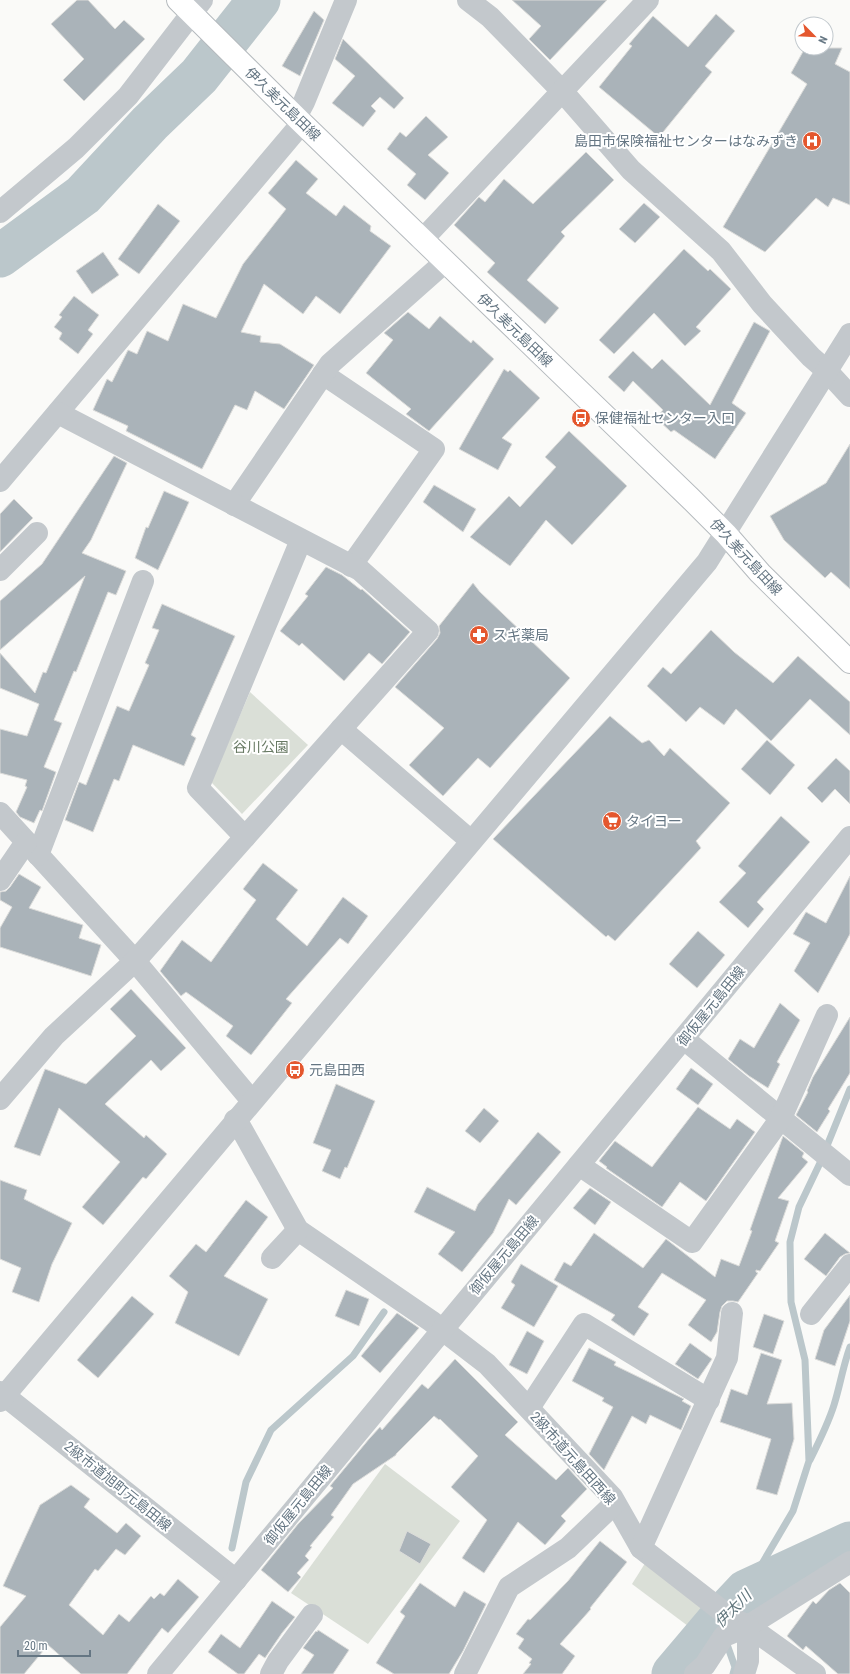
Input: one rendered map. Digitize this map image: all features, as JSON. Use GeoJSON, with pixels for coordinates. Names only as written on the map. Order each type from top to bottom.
{"type":"FeatureCollection","features":[{"type":"Feature","properties":{"kind":"main road","name":"伊久美元島田線"},"geometry":{"type":"LineString","coordinates":[[192,8],[251,73],[726,534],[760,573],[850,662]]}},
{"type":"Feature","properties":{"kind":"street"},"geometry":{"type":"LineString","coordinates":[[0,481],[58,413],[299,120],[304,102],[346,0]]}},
{"type":"Feature","properties":{"kind":"street"},"geometry":{"type":"LineString","coordinates":[[468,0],[490,17],[563,92],[631,170],[721,251],[762,304],[811,357],[827,371],[850,396]]}},
{"type":"Feature","properties":{"kind":"street"},"geometry":{"type":"LineString","coordinates":[[422,240],[648,0]]}},
{"type":"Feature","properties":{"kind":"street"},"geometry":{"type":"LineString","coordinates":[[0,212],[76,148],[128,96],[192,8]]}},
{"type":"Feature","properties":{"kind":"street"},"geometry":{"type":"LineString","coordinates":[[234,505],[330,364],[445,262]]}},
{"type":"Feature","properties":{"kind":"street"},"geometry":{"type":"LineString","coordinates":[[2,1396],[708,562],[850,334]]}},
{"type":"Feature","properties":{"kind":"street"},"geometry":{"type":"LineString","coordinates":[[323,374],[434,449],[351,566]]}},
{"type":"Feature","properties":{"kind":"street"},"geometry":{"type":"LineString","coordinates":[[0,1099],[54,1036],[134,961],[428,631],[360,570],[58,413]]}},
{"type":"Feature","properties":{"kind":"street"},"geometry":{"type":"LineString","coordinates":[[0,570],[37,533]]}},
{"type":"Feature","properties":{"kind":"street"},"geometry":{"type":"LineString","coordinates":[[245,836],[198,788],[302,540]]}},
{"type":"Feature","properties":{"kind":"street"},"geometry":{"type":"LineString","coordinates":[[0,880],[32,849],[143,581]]}},
{"type":"Feature","properties":{"kind":"street"},"geometry":{"type":"LineString","coordinates":[[341,729],[471,841]]}},
{"type":"Feature","properties":{"kind":"street"},"geometry":{"type":"LineString","coordinates":[[0,813],[134,961],[252,1101]]}},
{"type":"Feature","properties":{"kind":"street","name":"御仮屋元島田線"},"geometry":{"type":"LineString","coordinates":[[158,1674],[850,837]]}},
{"type":"Feature","properties":{"kind":"street"},"geometry":{"type":"LineString","coordinates":[[579,1165],[692,1242],[781,1118],[827,1015]]}},
{"type":"Feature","properties":{"kind":"street"},"geometry":{"type":"LineString","coordinates":[[684,1039],[850,1175]]}},
{"type":"Feature","properties":{"kind":"street"},"geometry":{"type":"LineString","coordinates":[[235,1120],[241,1128],[298,1230],[272,1258]]}},
{"type":"Feature","properties":{"kind":"street","name":"2級市道元島田西線"},"geometry":{"type":"LineString","coordinates":[[298,1230],[442,1329],[487,1364],[612,1497],[641,1548],[732,1618],[748,1626],[815,1674]]}},
{"type":"Feature","properties":{"kind":"street"},"geometry":{"type":"LineString","coordinates":[[811,1314],[850,1266]]}},
{"type":"Feature","properties":{"kind":"street"},"geometry":{"type":"LineString","coordinates":[[641,1548],[727,1358],[732,1313]]}},
{"type":"Feature","properties":{"kind":"street"},"geometry":{"type":"LineString","coordinates":[[529,1408],[584,1324],[709,1400]]}},
{"type":"Feature","properties":{"kind":"street","name":"2級市道旭町元島田線"},"geometry":{"type":"LineString","coordinates":[[2,1396],[236,1580]]}},
{"type":"Feature","properties":{"kind":"street"},"geometry":{"type":"LineString","coordinates":[[465,1674],[509,1587],[568,1548],[615,1503]]}},
{"type":"Feature","properties":{"kind":"street"},"geometry":{"type":"LineString","coordinates":[[695,1674],[704,1665],[724,1636],[748,1626],[850,1562]]}},
{"type":"Feature","properties":{"kind":"street"},"geometry":{"type":"LineString","coordinates":[[271,1674],[278,1661],[312,1615]]}},
{"type":"Feature","properties":{"kind":"street"},"geometry":{"type":"LineString","coordinates":[[744,1674],[748,1661],[748,1626]]}},
{"type":"Feature","properties":{"kind":"green space","name":"谷川公園"},"geometry":{"type":"Polygon","coordinates":[[[250,692],[308,745],[242,814],[211,782],[250,692]]]}},
{"type":"Feature","properties":{"kind":"green space"},"geometry":{"type":"Polygon","coordinates":[[[385,1464],[460,1521],[368,1644],[291,1593],[385,1464]]]}},
{"type":"Feature","properties":{"kind":"green space"},"geometry":{"type":"Polygon","coordinates":[[[649,1557],[710,1604],[688,1626],[632,1584],[649,1557]]]}},
{"type":"Feature","properties":{"kind":"building"},"geometry":{"type":"Polygon","coordinates":[[[77,0],[88,0],[115,29],[124,20],[145,39],[84,101],[63,80],[84,59],[51,24],[77,0]]]}},
{"type":"Feature","properties":{"kind":"building"},"geometry":{"type":"Polygon","coordinates":[[[512,0],[607,0],[550,60],[529,39],[541,26],[512,0]]]}},
{"type":"Feature","properties":{"kind":"building"},"geometry":{"type":"Polygon","coordinates":[[[314,11],[324,20],[300,76],[282,66],[314,11]]]}},
{"type":"Feature","properties":{"kind":"building"},"geometry":{"type":"Polygon","coordinates":[[[716,14],[735,31],[705,66],[712,72],[659,137],[599,87],[632,46],[629,44],[653,16],[688,47],[716,14]]]}},
{"type":"Feature","properties":{"kind":"building"},"geometry":{"type":"Polygon","coordinates":[[[343,39],[404,98],[394,109],[380,97],[371,106],[376,111],[363,127],[332,103],[355,76],[335,59],[343,39]]]}},
{"type":"Feature","properties":{"kind":"building","name":"島田市保険福祉センターはなみずき"},"geometry":{"type":"Polygon","coordinates":[[[834,48],[842,48],[835,64],[850,72],[850,205],[833,198],[828,207],[816,198],[765,252],[723,227],[807,84],[791,73],[801,56],[834,56],[834,48]]]}},
{"type":"Feature","properties":{"kind":"building"},"geometry":{"type":"Polygon","coordinates":[[[426,116],[448,137],[428,155],[449,173],[425,200],[407,185],[416,174],[387,149],[400,132],[406,137],[426,116]]]}},
{"type":"Feature","properties":{"kind":"building"},"geometry":{"type":"Polygon","coordinates":[[[586,152],[614,180],[561,232],[565,236],[527,280],[559,308],[545,324],[487,272],[495,263],[454,225],[479,197],[485,202],[504,179],[533,204],[586,152]]]}},
{"type":"Feature","properties":{"kind":"building"},"geometry":{"type":"Polygon","coordinates":[[[296,160],[318,179],[306,193],[336,216],[344,205],[371,226],[370,231],[391,246],[340,314],[316,296],[303,314],[264,284],[241,332],[261,336],[260,342],[280,344],[314,365],[284,409],[255,391],[247,410],[235,405],[202,469],[126,431],[128,426],[93,410],[107,379],[112,382],[128,350],[137,354],[147,331],[168,341],[183,304],[216,318],[243,264],[286,209],[268,193],[296,160]]]}},
{"type":"Feature","properties":{"kind":"building"},"geometry":{"type":"Polygon","coordinates":[[[644,203],[660,217],[635,243],[619,229],[644,203]]]}},
{"type":"Feature","properties":{"kind":"building"},"geometry":{"type":"Polygon","coordinates":[[[158,204],[180,221],[139,274],[118,259],[158,204]]]}},
{"type":"Feature","properties":{"kind":"building"},"geometry":{"type":"Polygon","coordinates":[[[684,249],[708,271],[710,269],[731,289],[696,327],[701,331],[685,346],[654,313],[614,354],[599,340],[684,249]]]}},
{"type":"Feature","properties":{"kind":"building"},"geometry":{"type":"Polygon","coordinates":[[[103,252],[119,275],[92,294],[76,271],[103,252]]]}},
{"type":"Feature","properties":{"kind":"building"},"geometry":{"type":"Polygon","coordinates":[[[74,296],[99,315],[88,330],[93,334],[78,354],[59,339],[62,333],[54,327],[62,317],[59,315],[74,296]]]}},
{"type":"Feature","properties":{"kind":"building"},"geometry":{"type":"Polygon","coordinates":[[[408,312],[429,329],[440,316],[471,343],[473,340],[494,359],[429,431],[406,414],[411,409],[366,373],[393,340],[384,333],[408,312]]]}},
{"type":"Feature","properties":{"kind":"building"},"geometry":{"type":"Polygon","coordinates":[[[754,322],[770,331],[732,403],[746,413],[715,459],[674,430],[671,432],[656,418],[663,410],[633,381],[624,392],[608,377],[633,351],[652,369],[662,359],[710,405],[754,322]]]}},
{"type":"Feature","properties":{"kind":"building"},"geometry":{"type":"Polygon","coordinates":[[[504,369],[508,372],[510,370],[540,398],[502,438],[512,444],[498,470],[459,449],[504,369]]]}},
{"type":"Feature","properties":{"kind":"building"},"geometry":{"type":"Polygon","coordinates":[[[569,431],[627,486],[572,545],[546,520],[510,566],[470,537],[509,496],[520,507],[556,467],[545,457],[569,431]]]}},
{"type":"Feature","properties":{"kind":"building"},"geometry":{"type":"Polygon","coordinates":[[[850,444],[850,589],[831,572],[825,578],[784,540],[770,516],[826,483],[850,444]]]}},
{"type":"Feature","properties":{"kind":"building"},"geometry":{"type":"Polygon","coordinates":[[[114,456],[127,463],[91,540],[82,553],[126,571],[116,595],[108,592],[76,672],[74,671],[54,720],[62,723],[44,767],[56,772],[42,811],[40,810],[34,823],[20,817],[16,812],[27,787],[25,786],[27,780],[0,773],[0,729],[27,736],[39,704],[0,688],[0,653],[35,693],[43,672],[46,673],[85,576],[0,650],[0,601],[42,564],[114,456]]]}},
{"type":"Feature","properties":{"kind":"building"},"geometry":{"type":"Polygon","coordinates":[[[434,485],[476,509],[463,532],[423,502],[434,485]]]}},
{"type":"Feature","properties":{"kind":"building"},"geometry":{"type":"Polygon","coordinates":[[[164,491],[189,502],[158,570],[135,558],[146,527],[148,528],[164,491]]]}},
{"type":"Feature","properties":{"kind":"building"},"geometry":{"type":"Polygon","coordinates":[[[14,499],[33,518],[0,552],[0,514],[14,499]]]}},
{"type":"Feature","properties":{"kind":"building"},"geometry":{"type":"Polygon","coordinates":[[[326,567],[342,575],[361,590],[362,589],[410,632],[382,664],[369,653],[344,681],[302,643],[299,646],[280,631],[308,596],[305,594],[326,567]]]}},
{"type":"Feature","properties":{"kind":"building","name":"スギ薬局"},"geometry":{"type":"Polygon","coordinates":[[[473,583],[480,592],[570,678],[490,768],[478,758],[443,796],[409,765],[444,728],[395,687],[437,639],[440,633],[439,626],[473,583]]]}},
{"type":"Feature","properties":{"kind":"building"},"geometry":{"type":"Polygon","coordinates":[[[162,604],[235,636],[191,735],[196,738],[184,766],[133,745],[119,781],[114,779],[93,832],[65,820],[79,782],[86,785],[117,706],[129,711],[149,665],[145,663],[159,630],[152,628],[162,604]]]}},
{"type":"Feature","properties":{"kind":"building"},"geometry":{"type":"Polygon","coordinates":[[[711,630],[734,652],[773,683],[798,656],[850,702],[850,735],[810,699],[771,741],[736,709],[724,725],[700,707],[686,722],[647,686],[663,667],[671,674],[711,630]]]}},
{"type":"Feature","properties":{"kind":"building","name":"タイヨー"},"geometry":{"type":"Polygon","coordinates":[[[610,716],[642,743],[649,740],[664,756],[670,748],[730,803],[696,841],[701,848],[615,941],[608,935],[606,937],[493,839],[610,716]]]}},
{"type":"Feature","properties":{"kind":"building"},"geometry":{"type":"Polygon","coordinates":[[[767,740],[795,765],[770,795],[741,769],[767,740]]]}},
{"type":"Feature","properties":{"kind":"building"},"geometry":{"type":"Polygon","coordinates":[[[836,758],[850,771],[850,804],[835,789],[822,803],[807,788],[836,758]]]}},
{"type":"Feature","properties":{"kind":"building"},"geometry":{"type":"Polygon","coordinates":[[[781,816],[810,842],[757,902],[764,909],[748,928],[719,902],[746,873],[738,866],[781,816]]]}},
{"type":"Feature","properties":{"kind":"building"},"geometry":{"type":"Polygon","coordinates":[[[263,863],[298,890],[276,919],[307,946],[343,897],[368,916],[348,944],[340,938],[286,999],[292,1003],[251,1055],[226,1036],[233,1026],[186,992],[181,996],[160,971],[182,940],[211,962],[256,900],[243,889],[263,863]]]}},
{"type":"Feature","properties":{"kind":"building"},"geometry":{"type":"Polygon","coordinates":[[[19,874],[41,887],[29,908],[83,925],[79,938],[101,945],[91,976],[0,947],[0,928],[12,907],[0,900],[0,892],[6,891],[19,874]]]}},
{"type":"Feature","properties":{"kind":"building"},"geometry":{"type":"Polygon","coordinates":[[[850,876],[850,934],[818,993],[794,971],[810,943],[793,934],[806,912],[826,923],[850,876]]]}},
{"type":"Feature","properties":{"kind":"building"},"geometry":{"type":"Polygon","coordinates":[[[698,931],[725,955],[697,988],[669,964],[698,931]]]}},
{"type":"Feature","properties":{"kind":"building"},"geometry":{"type":"Polygon","coordinates":[[[131,989],[186,1048],[161,1071],[151,1060],[105,1104],[144,1138],[146,1135],[167,1154],[146,1179],[143,1177],[103,1225],[82,1207],[120,1162],[59,1108],[40,1156],[14,1147],[45,1069],[86,1084],[136,1036],[110,1009],[131,989]]]}},
{"type":"Feature","properties":{"kind":"building"},"geometry":{"type":"Polygon","coordinates":[[[780,1003],[800,1020],[777,1062],[780,1064],[768,1088],[749,1076],[728,1059],[740,1039],[754,1048],[780,1003]]]}},
{"type":"Feature","properties":{"kind":"building"},"geometry":{"type":"Polygon","coordinates":[[[850,1017],[850,1073],[828,1109],[830,1111],[817,1132],[796,1115],[808,1092],[807,1091],[813,1077],[850,1017]]]}},
{"type":"Feature","properties":{"kind":"building"},"geometry":{"type":"Polygon","coordinates":[[[691,1068],[713,1084],[698,1105],[676,1089],[691,1068]]]}},
{"type":"Feature","properties":{"kind":"building"},"geometry":{"type":"Polygon","coordinates":[[[336,1084],[375,1101],[347,1168],[345,1167],[340,1179],[322,1171],[331,1150],[313,1143],[336,1084]]]}},
{"type":"Feature","properties":{"kind":"building"},"geometry":{"type":"Polygon","coordinates":[[[698,1107],[730,1129],[737,1119],[755,1132],[706,1201],[680,1182],[662,1207],[606,1168],[607,1167],[599,1161],[615,1141],[652,1167],[698,1107]]]}},
{"type":"Feature","properties":{"kind":"building"},"geometry":{"type":"Polygon","coordinates":[[[484,1108],[499,1121],[480,1143],[465,1131],[484,1108]]]}},
{"type":"Feature","properties":{"kind":"building"},"geometry":{"type":"Polygon","coordinates":[[[538,1132],[561,1152],[516,1205],[509,1199],[493,1233],[462,1272],[438,1254],[455,1232],[414,1212],[427,1187],[475,1211],[478,1204],[538,1132]]]}},
{"type":"Feature","properties":{"kind":"building"},"geometry":{"type":"Polygon","coordinates":[[[783,1136],[804,1153],[802,1157],[808,1162],[778,1198],[789,1201],[775,1241],[779,1243],[760,1271],[756,1270],[758,1273],[738,1302],[727,1301],[722,1306],[717,1332],[711,1342],[688,1325],[706,1300],[662,1273],[638,1307],[649,1314],[634,1336],[611,1320],[615,1315],[554,1280],[564,1262],[571,1266],[594,1233],[643,1268],[666,1239],[715,1277],[721,1259],[739,1266],[783,1136]]]}},
{"type":"Feature","properties":{"kind":"building"},"geometry":{"type":"Polygon","coordinates":[[[0,1180],[27,1190],[24,1199],[72,1223],[52,1264],[39,1302],[12,1292],[21,1268],[0,1259],[0,1180]]]}},
{"type":"Feature","properties":{"kind":"building"},"geometry":{"type":"Polygon","coordinates":[[[590,1188],[611,1202],[595,1225],[573,1208],[590,1188]]]}},
{"type":"Feature","properties":{"kind":"building"},"geometry":{"type":"Polygon","coordinates":[[[246,1200],[268,1217],[224,1276],[268,1299],[239,1356],[175,1323],[188,1292],[169,1276],[196,1244],[206,1252],[246,1200]]]}},
{"type":"Feature","properties":{"kind":"building"},"geometry":{"type":"Polygon","coordinates":[[[825,1233],[850,1253],[840,1257],[826,1276],[804,1259],[825,1233]]]}},
{"type":"Feature","properties":{"kind":"building"},"geometry":{"type":"Polygon","coordinates":[[[521,1264],[558,1286],[534,1327],[501,1308],[515,1285],[511,1282],[521,1264]]]}},
{"type":"Feature","properties":{"kind":"building"},"geometry":{"type":"Polygon","coordinates":[[[346,1290],[369,1299],[359,1326],[335,1316],[346,1290]]]}},
{"type":"Feature","properties":{"kind":"building"},"geometry":{"type":"Polygon","coordinates":[[[850,1295],[850,1321],[835,1366],[815,1359],[824,1330],[850,1295]]]}},
{"type":"Feature","properties":{"kind":"building"},"geometry":{"type":"Polygon","coordinates":[[[132,1296],[154,1314],[98,1378],[77,1360],[132,1296]]]}},
{"type":"Feature","properties":{"kind":"building"},"geometry":{"type":"Polygon","coordinates":[[[397,1313],[419,1328],[380,1373],[361,1356],[397,1313]]]}},
{"type":"Feature","properties":{"kind":"building"},"geometry":{"type":"Polygon","coordinates":[[[764,1314],[784,1321],[773,1354],[753,1347],[764,1314]]]}},
{"type":"Feature","properties":{"kind":"building"},"geometry":{"type":"Polygon","coordinates":[[[527,1331],[544,1341],[527,1374],[509,1365],[527,1331]]]}},
{"type":"Feature","properties":{"kind":"building"},"geometry":{"type":"Polygon","coordinates":[[[690,1343],[712,1359],[698,1379],[675,1364],[690,1343]]]}},
{"type":"Feature","properties":{"kind":"building"},"geometry":{"type":"Polygon","coordinates":[[[589,1348],[616,1362],[614,1365],[684,1399],[682,1401],[691,1406],[681,1430],[650,1415],[646,1424],[632,1416],[604,1470],[589,1454],[613,1407],[602,1401],[604,1398],[572,1381],[589,1348]]]}},
{"type":"Feature","properties":{"kind":"building"},"geometry":{"type":"Polygon","coordinates":[[[761,1353],[782,1360],[767,1404],[792,1403],[794,1439],[777,1495],[756,1489],[771,1439],[720,1422],[731,1389],[747,1395],[761,1353]]]}},
{"type":"Feature","properties":{"kind":"building"},"geometry":{"type":"Polygon","coordinates":[[[455,1359],[518,1422],[505,1435],[556,1480],[568,1468],[587,1489],[561,1516],[566,1521],[545,1545],[518,1522],[484,1573],[462,1558],[487,1520],[451,1487],[478,1456],[440,1419],[439,1420],[434,1416],[396,1455],[353,1484],[331,1515],[334,1517],[310,1546],[312,1547],[305,1556],[309,1560],[297,1573],[301,1577],[288,1592],[261,1570],[298,1524],[333,1488],[330,1486],[380,1427],[382,1430],[422,1384],[428,1389],[455,1359]]]}},
{"type":"Feature","properties":{"kind":"building"},"geometry":{"type":"Polygon","coordinates":[[[71,1485],[90,1499],[84,1507],[117,1533],[126,1523],[141,1536],[125,1555],[116,1549],[98,1571],[95,1569],[69,1605],[103,1635],[119,1614],[129,1622],[151,1596],[154,1599],[160,1593],[164,1596],[178,1579],[199,1597],[168,1633],[162,1628],[127,1674],[81,1674],[48,1645],[24,1674],[0,1674],[0,1627],[26,1596],[3,1586],[40,1505],[71,1485]]]}},
{"type":"Feature","properties":{"kind":"building"},"geometry":{"type":"Polygon","coordinates":[[[407,1531],[431,1544],[420,1564],[399,1551],[407,1531]]]}},
{"type":"Feature","properties":{"kind":"building"},"geometry":{"type":"Polygon","coordinates":[[[600,1541],[627,1562],[590,1608],[591,1609],[560,1644],[575,1656],[562,1674],[523,1674],[531,1664],[529,1663],[532,1659],[518,1648],[524,1639],[516,1634],[528,1619],[530,1620],[568,1581],[600,1541]]]}},
{"type":"Feature","properties":{"kind":"building"},"geometry":{"type":"Polygon","coordinates":[[[420,1583],[455,1607],[464,1591],[486,1604],[463,1651],[449,1674],[394,1674],[376,1663],[405,1616],[400,1612],[420,1583]]]}},
{"type":"Feature","properties":{"kind":"building"},"geometry":{"type":"Polygon","coordinates":[[[840,1583],[850,1593],[850,1674],[838,1674],[806,1646],[803,1650],[787,1636],[813,1601],[816,1604],[829,1590],[840,1583]]]}},
{"type":"Feature","properties":{"kind":"building"},"geometry":{"type":"Polygon","coordinates":[[[272,1601],[295,1617],[265,1658],[259,1654],[244,1674],[238,1674],[208,1652],[221,1634],[240,1648],[272,1601]]]}},
{"type":"Feature","properties":{"kind":"building"},"geometry":{"type":"Polygon","coordinates":[[[318,1630],[349,1650],[333,1674],[301,1674],[314,1655],[303,1648],[318,1630]]]}},
{"type":"Feature","properties":{"kind":"waterway"},"geometry":{"type":"LineString","coordinates":[[0,256],[83,195],[150,123],[199,76],[259,0]]}},
{"type":"Feature","properties":{"kind":"waterway"},"geometry":{"type":"LineString","coordinates":[[746,1591],[793,1511],[809,1461],[805,1360],[791,1302],[790,1242],[799,1207],[820,1163],[850,1089]]}},
{"type":"Feature","properties":{"kind":"waterway"},"geometry":{"type":"LineString","coordinates":[[232,1548],[246,1482],[271,1430],[353,1356],[384,1312]]}},
{"type":"Feature","properties":{"kind":"waterway"},"geometry":{"type":"LineString","coordinates":[[810,1460],[832,1412],[850,1347]]}},
{"type":"Feature","properties":{"kind":"waterway","name":"伊太川"},"geometry":{"type":"LineString","coordinates":[[673,1674],[717,1622],[746,1591],[850,1543]]}},
{"type":"Feature","properties":{"kind":"waterway"},"geometry":{"type":"LineString","coordinates":[[717,1622],[724,1636],[735,1667],[733,1674]]}},
{"type":"Feature","properties":{"kind":"place","name":"島田市保険福祉センターはなみずき"},"geometry":{"type":"Point","coordinates":[812,141]}},
{"type":"Feature","properties":{"kind":"place","name":"保健福祉センター入口"},"geometry":{"type":"Point","coordinates":[581,418]}},
{"type":"Feature","properties":{"kind":"place","name":"スギ薬局"},"geometry":{"type":"Point","coordinates":[479,635]}},
{"type":"Feature","properties":{"kind":"place","name":"タイヨー"},"geometry":{"type":"Point","coordinates":[612,821]}},
{"type":"Feature","properties":{"kind":"place","name":"元島田西"},"geometry":{"type":"Point","coordinates":[295,1070]}}]}
